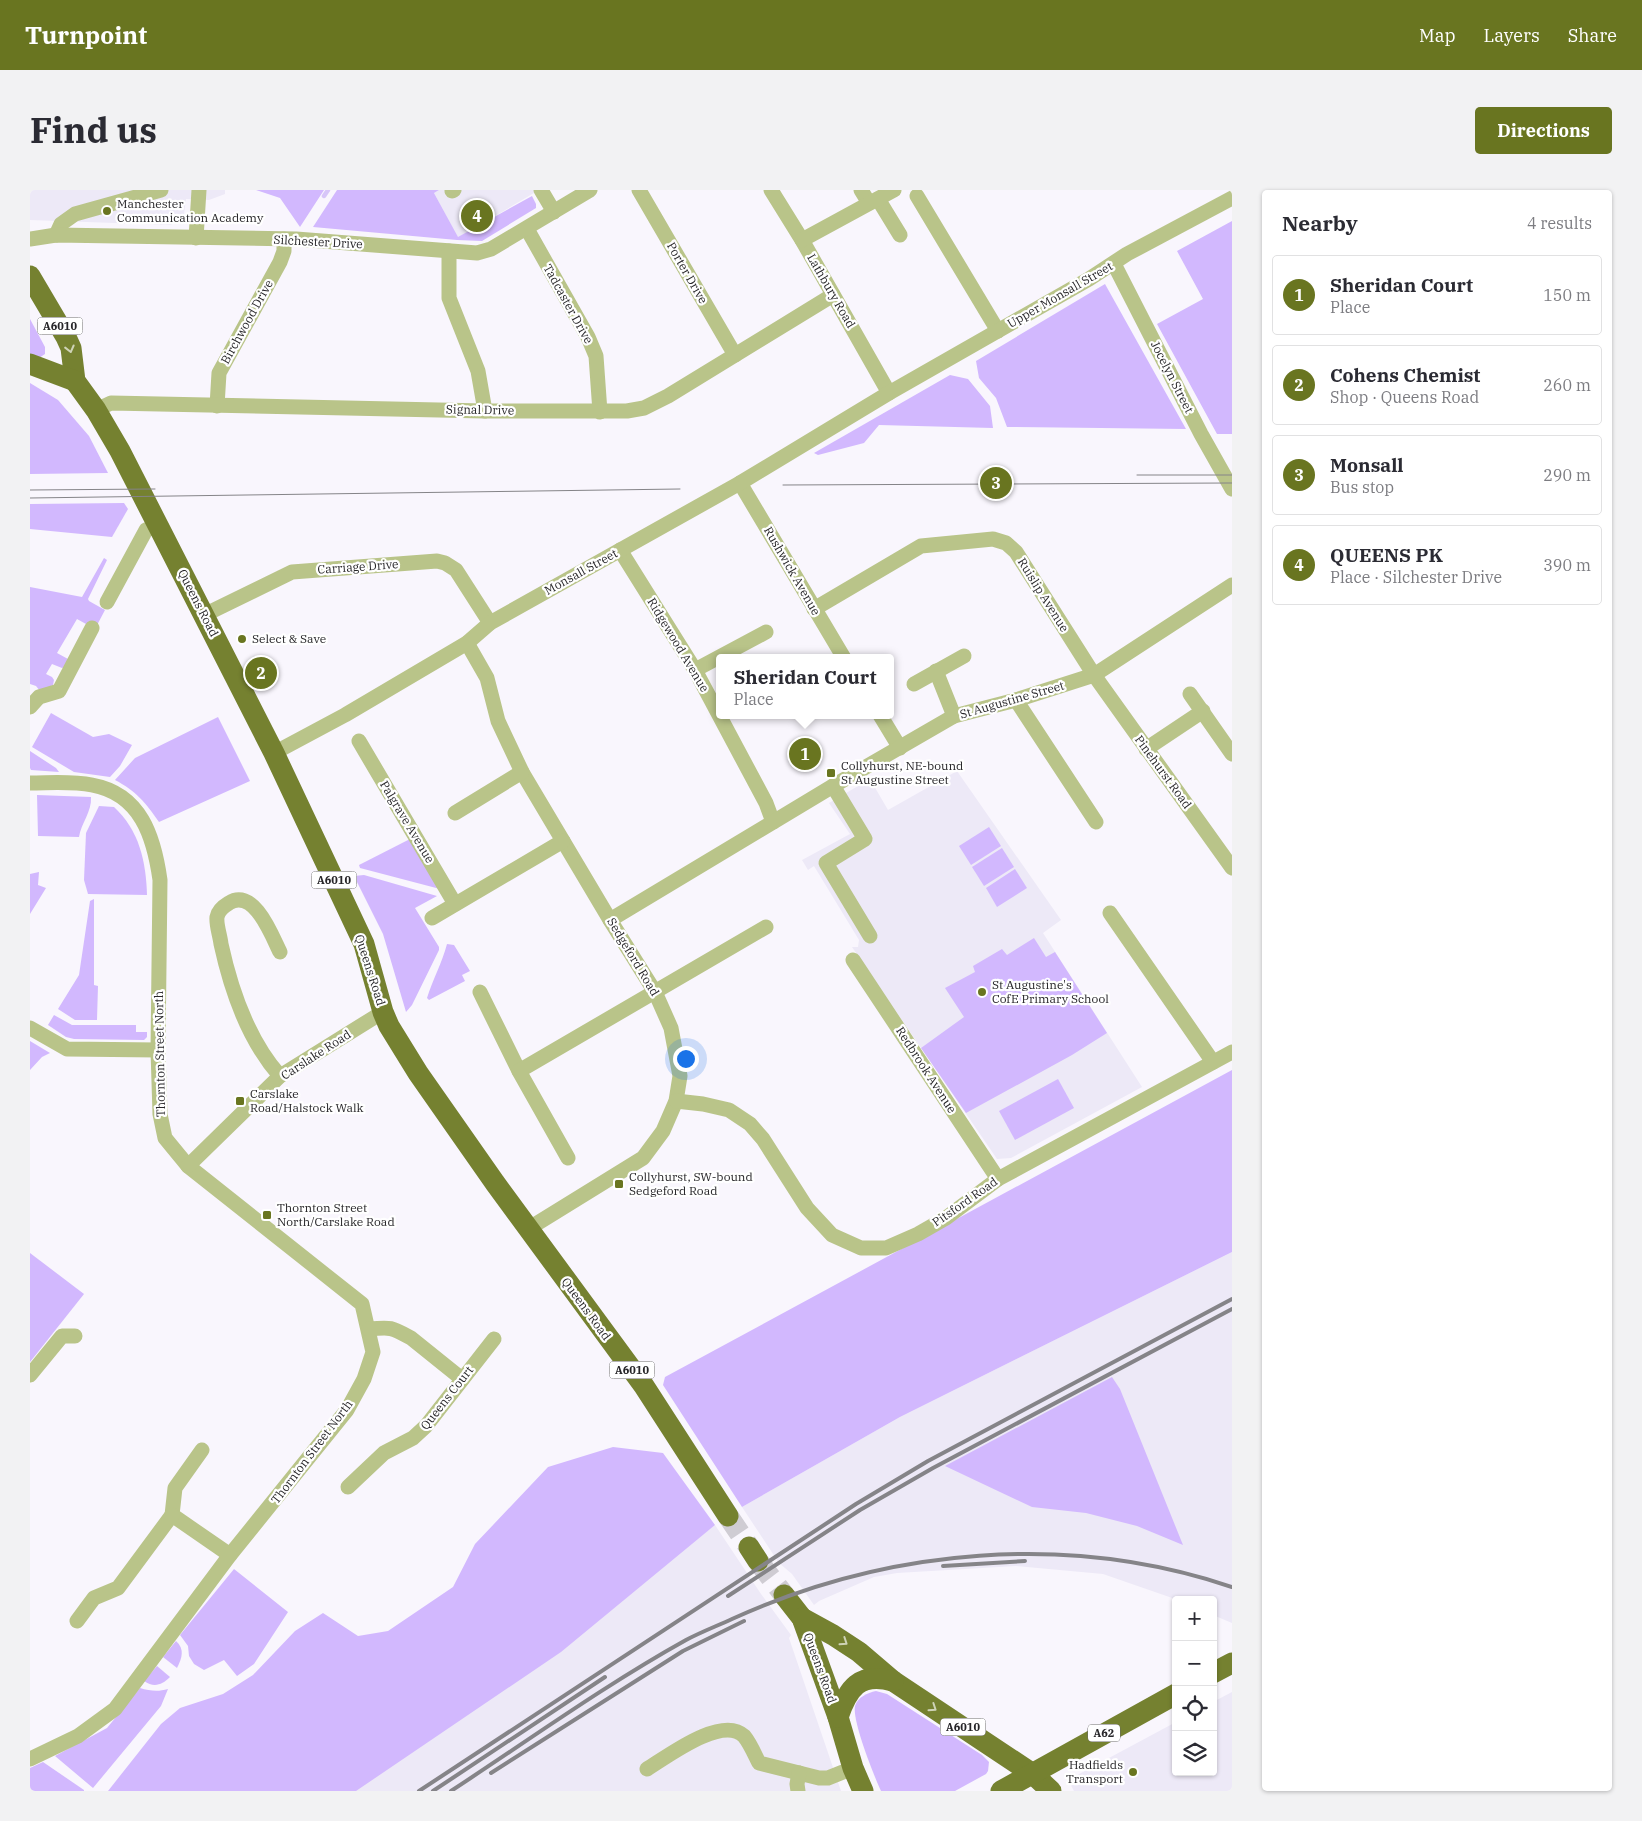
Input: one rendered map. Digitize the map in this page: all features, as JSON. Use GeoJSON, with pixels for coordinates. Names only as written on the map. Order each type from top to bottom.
{"type":"FeatureCollection","features":[{"type":"Feature","properties":{"kind":"highway","name":"Queens Road"},"geometry":{"type":"LineString","coordinates":[[30,276],[71,348],[75,381],[96,410],[120,451],[274,753],[364,944],[383,1012],[389,1026],[418,1073],[528,1229],[644,1386],[728,1516]]}},
{"type":"Feature","properties":{"kind":"highway"},"geometry":{"type":"LineString","coordinates":[[30,364],[75,381]]}},
{"type":"Feature","properties":{"kind":"highway","name":"Queens Road"},"geometry":{"type":"LineString","coordinates":[[784,1595],[802,1618],[838,1717],[853,1768],[863,1791]]}},
{"type":"Feature","properties":{"kind":"highway","name":"Queens Road"},"geometry":{"type":"LineString","coordinates":[[802,1618],[859,1652],[893,1681],[1034,1774]]}},
{"type":"Feature","properties":{"kind":"highway"},"geometry":{"type":"LineString","coordinates":[[1217,1672],[1232,1663]]}},
{"type":"Feature","properties":{"kind":"highway","name":"Queens Road"},"geometry":{"type":"LineString","coordinates":[[838,1717],[845,1696],[858,1683],[878,1678],[893,1681]]}},
{"type":"Feature","properties":{"kind":"highway","name":"A62"},"geometry":{"type":"LineString","coordinates":[[1001,1791],[1172,1696]]}},
{"type":"Feature","properties":{"kind":"highway","name":"A6010"},"geometry":{"type":"LineString","coordinates":[[1034,1774],[1051,1791]]}},
{"type":"Feature","properties":{"kind":"street"},"geometry":{"type":"LineString","coordinates":[[56,235],[60,224],[75,214],[161,190]]}},
{"type":"Feature","properties":{"kind":"street"},"geometry":{"type":"LineString","coordinates":[[196,238],[199,190]]}},
{"type":"Feature","properties":{"kind":"street"},"geometry":{"type":"LineString","coordinates":[[541,190],[554,212]]}},
{"type":"Feature","properties":{"kind":"street","name":"Silchester Drive"},"geometry":{"type":"LineString","coordinates":[[30,239],[56,235],[284,239],[477,252],[491,249],[590,190]]}},
{"type":"Feature","properties":{"kind":"street","name":"Porter Drive"},"geometry":{"type":"LineString","coordinates":[[639,190],[735,355]]}},
{"type":"Feature","properties":{"kind":"street","name":"Lathbury Road"},"geometry":{"type":"LineString","coordinates":[[771,190],[802,240],[889,393]]}},
{"type":"Feature","properties":{"kind":"street"},"geometry":{"type":"LineString","coordinates":[[861,190],[874,201],[900,235]]}},
{"type":"Feature","properties":{"kind":"street"},"geometry":{"type":"LineString","coordinates":[[802,240],[894,190]]}},
{"type":"Feature","properties":{"kind":"street"},"geometry":{"type":"LineString","coordinates":[[917,196],[998,331]]}},
{"type":"Feature","properties":{"kind":"street","name":"Upper Monsall Street"},"geometry":{"type":"LineString","coordinates":[[889,393],[1114,264],[1127,254],[1232,198]]}},
{"type":"Feature","properties":{"kind":"street","name":"Tadcaster Drive"},"geometry":{"type":"LineString","coordinates":[[527,229],[588,337],[596,356],[600,412]]}},
{"type":"Feature","properties":{"kind":"street","name":"Birchwood Drive"},"geometry":{"type":"LineString","coordinates":[[218,406],[219,373],[280,262],[284,251],[284,239]]}},
{"type":"Feature","properties":{"kind":"street"},"geometry":{"type":"LineString","coordinates":[[449,251],[449,298],[478,371],[485,411]]}},
{"type":"Feature","properties":{"kind":"street","name":"Jocelyn Street"},"geometry":{"type":"LineString","coordinates":[[1114,264],[1201,434],[1232,489]]}},
{"type":"Feature","properties":{"kind":"street","name":"Signal Drive"},"geometry":{"type":"LineString","coordinates":[[96,410],[111,403],[485,411],[627,411],[644,408],[668,396],[833,295]]}},
{"type":"Feature","properties":{"kind":"street","name":"Monsall Street"},"geometry":{"type":"LineString","coordinates":[[274,753],[345,715],[467,643],[490,623],[740,483],[889,393]]}},
{"type":"Feature","properties":{"kind":"street","name":"Rushwick Avenue"},"geometry":{"type":"LineString","coordinates":[[740,483],[842,654]]}},
{"type":"Feature","properties":{"kind":"street"},"geometry":{"type":"LineString","coordinates":[[107,602],[146,530],[156,519]]}},
{"type":"Feature","properties":{"kind":"street","name":"Ruislip Avenue"},"geometry":{"type":"LineString","coordinates":[[814,609],[915,548],[929,544],[1000,540],[1016,552],[1094,675]]}},
{"type":"Feature","properties":{"kind":"street","name":"Ridgewood Avenue"},"geometry":{"type":"LineString","coordinates":[[620,550],[695,670],[716,709]]}},
{"type":"Feature","properties":{"kind":"street","name":"Carriage Drive"},"geometry":{"type":"LineString","coordinates":[[204,615],[292,572],[437,561],[445,563],[456,570],[490,623]]}},
{"type":"Feature","properties":{"kind":"street","name":"St Augustine Street"},"geometry":{"type":"LineString","coordinates":[[610,920],[833,786],[954,716],[1016,700],[1094,675],[1232,585]]}},
{"type":"Feature","properties":{"kind":"street"},"geometry":{"type":"LineString","coordinates":[[33,697],[59,691],[92,628]]}},
{"type":"Feature","properties":{"kind":"street"},"geometry":{"type":"LineString","coordinates":[[725,654],[766,632]]}},
{"type":"Feature","properties":{"kind":"street","name":"Sedgeford Road"},"geometry":{"type":"LineString","coordinates":[[467,643],[487,678],[498,721],[522,772],[655,992],[671,1028],[680,1076],[676,1101],[663,1131],[642,1158],[528,1229]]}},
{"type":"Feature","properties":{"kind":"street"},"geometry":{"type":"LineString","coordinates":[[914,684],[964,656]]}},
{"type":"Feature","properties":{"kind":"street"},"geometry":{"type":"LineString","coordinates":[[695,670],[716,659]]}},
{"type":"Feature","properties":{"kind":"street"},"geometry":{"type":"LineString","coordinates":[[936,671],[954,716]]}},
{"type":"Feature","properties":{"kind":"street","name":"Pinehurst Road"},"geometry":{"type":"LineString","coordinates":[[1094,675],[1232,868]]}},
{"type":"Feature","properties":{"kind":"street"},"geometry":{"type":"LineString","coordinates":[[1190,694],[1232,754]]}},
{"type":"Feature","properties":{"kind":"street"},"geometry":{"type":"LineString","coordinates":[[1016,700],[1096,822]]}},
{"type":"Feature","properties":{"kind":"street"},"geometry":{"type":"LineString","coordinates":[[1146,749],[1203,712]]}},
{"type":"Feature","properties":{"kind":"street","name":"Ridgewood Avenue"},"geometry":{"type":"LineString","coordinates":[[721,719],[761,794],[773,822]]}},
{"type":"Feature","properties":{"kind":"street"},"geometry":{"type":"LineString","coordinates":[[882,719],[900,748]]}},
{"type":"Feature","properties":{"kind":"street","name":"Palgrave Avenue"},"geometry":{"type":"LineString","coordinates":[[359,741],[455,904]]}},
{"type":"Feature","properties":{"kind":"street"},"geometry":{"type":"LineString","coordinates":[[456,813],[522,772]]}},
{"type":"Feature","properties":{"kind":"street","name":"Thornton Street North"},"geometry":{"type":"LineString","coordinates":[[30,783],[91,785],[122,797],[137,810],[148,831],[156,854],[160,880],[158,1050],[160,1114],[165,1138],[188,1166],[362,1304],[373,1352],[364,1379],[347,1410],[230,1555],[115,1709],[78,1736],[30,1759]]}},
{"type":"Feature","properties":{"kind":"street"},"geometry":{"type":"LineString","coordinates":[[833,786],[865,839],[826,863],[870,936]]}},
{"type":"Feature","properties":{"kind":"street"},"geometry":{"type":"LineString","coordinates":[[432,918],[564,841]]}},
{"type":"Feature","properties":{"kind":"street"},"geometry":{"type":"LineString","coordinates":[[280,952],[260,913],[252,904],[240,900],[232,901],[223,907],[217,916],[229,980],[247,1023],[271,1065],[280,1076]]}},
{"type":"Feature","properties":{"kind":"street"},"geometry":{"type":"LineString","coordinates":[[1110,913],[1213,1062]]}},
{"type":"Feature","properties":{"kind":"street"},"geometry":{"type":"LineString","coordinates":[[519,1071],[766,927]]}},
{"type":"Feature","properties":{"kind":"street","name":"Redbrook Avenue"},"geometry":{"type":"LineString","coordinates":[[854,960],[998,1179]]}},
{"type":"Feature","properties":{"kind":"street"},"geometry":{"type":"LineString","coordinates":[[480,992],[519,1071],[568,1158]]}},
{"type":"Feature","properties":{"kind":"street","name":"Carslake Road"},"geometry":{"type":"LineString","coordinates":[[188,1166],[280,1076],[383,1012]]}},
{"type":"Feature","properties":{"kind":"street"},"geometry":{"type":"LineString","coordinates":[[30,1028],[68,1050],[158,1050]]}},
{"type":"Feature","properties":{"kind":"street","name":"Pitsford Road"},"geometry":{"type":"LineString","coordinates":[[676,1101],[703,1104],[729,1110],[750,1124],[763,1138],[807,1208],[832,1235],[861,1248],[886,1248],[918,1234],[946,1218],[998,1179],[1232,1052]]}},
{"type":"Feature","properties":{"kind":"street"},"geometry":{"type":"LineString","coordinates":[[369,1329],[390,1327],[402,1333],[462,1378]]}},
{"type":"Feature","properties":{"kind":"street"},"geometry":{"type":"LineString","coordinates":[[30,1374],[62,1336],[75,1336]]}},
{"type":"Feature","properties":{"kind":"street","name":"Queens Court"},"geometry":{"type":"LineString","coordinates":[[348,1487],[384,1453],[413,1438],[426,1426],[494,1339]]}},
{"type":"Feature","properties":{"kind":"street"},"geometry":{"type":"LineString","coordinates":[[77,1621],[94,1598],[118,1588],[172,1515],[175,1488],[202,1450]]}},
{"type":"Feature","properties":{"kind":"street"},"geometry":{"type":"LineString","coordinates":[[172,1515],[230,1555]]}},
{"type":"Feature","properties":{"kind":"street"},"geometry":{"type":"LineString","coordinates":[[647,1769],[706,1734],[729,1729],[744,1736],[759,1763],[819,1778],[828,1778],[853,1768]]}},
{"type":"Feature","properties":{"kind":"street"},"geometry":{"type":"LineString","coordinates":[[798,1791],[799,1773]]}},
{"type":"Feature","properties":{"kind":"shaded area","name":"Manchester Communication Academy"},"geometry":{"type":"Polygon","coordinates":[[[30,190],[225,190],[225,194],[209,200],[186,199],[184,214],[171,225],[30,220],[30,190]]]}},
{"type":"Feature","properties":{"kind":"shaded area"},"geometry":{"type":"Polygon","coordinates":[[[256,190],[324,190],[300,227],[280,198],[256,190]]]}},
{"type":"Feature","properties":{"kind":"shaded area"},"geometry":{"type":"Polygon","coordinates":[[[337,190],[439,190],[434,193],[458,237],[532,196],[536,208],[482,241],[313,227],[337,190]]]}},
{"type":"Feature","properties":{"kind":"shaded area"},"geometry":{"type":"Polygon","coordinates":[[[439,190],[539,190],[458,238],[434,193],[439,190]]]}},
{"type":"Feature","properties":{"kind":"shaded area"},"geometry":{"type":"Polygon","coordinates":[[[1232,221],[1232,434],[1217,434],[1157,324],[1203,299],[1177,251],[1232,221]]]}},
{"type":"Feature","properties":{"kind":"shaded area"},"geometry":{"type":"Polygon","coordinates":[[[1105,284],[1186,429],[1007,427],[996,398],[979,378],[976,361],[1105,284]]]}},
{"type":"Feature","properties":{"kind":"shaded area"},"geometry":{"type":"Polygon","coordinates":[[[30,319],[45,347],[45,354],[39,358],[30,356],[30,319]]]}},
{"type":"Feature","properties":{"kind":"shaded area"},"geometry":{"type":"Polygon","coordinates":[[[950,375],[968,379],[990,406],[993,428],[879,425],[864,443],[818,455],[814,453],[950,375]]]}},
{"type":"Feature","properties":{"kind":"shaded area"},"geometry":{"type":"Polygon","coordinates":[[[30,383],[58,400],[89,436],[108,473],[30,474],[30,383]]]}},
{"type":"Feature","properties":{"kind":"shaded area"},"geometry":{"type":"Polygon","coordinates":[[[124,503],[128,509],[112,537],[30,529],[30,504],[124,503]]]}},
{"type":"Feature","properties":{"kind":"shaded area"},"geometry":{"type":"Polygon","coordinates":[[[104,558],[107,560],[88,599],[105,610],[95,629],[77,619],[57,653],[68,659],[66,667],[62,668],[52,664],[46,674],[54,680],[53,685],[40,691],[36,686],[30,684],[30,587],[82,597],[104,558]]]}},
{"type":"Feature","properties":{"kind":"shaded area"},"geometry":{"type":"Polygon","coordinates":[[[51,713],[93,737],[109,734],[132,745],[120,766],[110,777],[74,772],[32,747],[51,713]]]}},
{"type":"Feature","properties":{"kind":"shaded area"},"geometry":{"type":"Polygon","coordinates":[[[218,717],[250,781],[159,822],[140,798],[115,780],[135,758],[218,717]]]}},
{"type":"Feature","properties":{"kind":"shaded area"},"geometry":{"type":"Polygon","coordinates":[[[30,751],[56,768],[59,772],[31,770],[30,751]]]}},
{"type":"Feature","properties":{"kind":"shaded area","name":"St Augustine's CofE Primary School"},"geometry":{"type":"Polygon","coordinates":[[[957,771],[1061,920],[1043,933],[1142,1087],[1011,1158],[997,1159],[852,947],[858,947],[859,940],[814,866],[808,870],[802,860],[850,834],[829,803],[870,779],[888,810],[957,771]]]}},
{"type":"Feature","properties":{"kind":"shaded area"},"geometry":{"type":"Polygon","coordinates":[[[37,795],[91,797],[90,808],[79,837],[38,836],[37,795]]]}},
{"type":"Feature","properties":{"kind":"shaded area"},"geometry":{"type":"Polygon","coordinates":[[[99,806],[114,807],[130,826],[143,858],[147,895],[88,894],[84,880],[86,833],[99,806]]]}},
{"type":"Feature","properties":{"kind":"shaded area"},"geometry":{"type":"Polygon","coordinates":[[[989,827],[1001,846],[971,865],[959,846],[989,827]]]}},
{"type":"Feature","properties":{"kind":"shaded area"},"geometry":{"type":"Polygon","coordinates":[[[410,839],[440,889],[360,868],[359,865],[410,839]]]}},
{"type":"Feature","properties":{"kind":"shaded area"},"geometry":{"type":"Polygon","coordinates":[[[1002,848],[1014,867],[984,886],[972,867],[1002,848]]]}},
{"type":"Feature","properties":{"kind":"shaded area"},"geometry":{"type":"Polygon","coordinates":[[[1015,869],[1027,888],[997,907],[986,888],[1015,869]]]}},
{"type":"Feature","properties":{"kind":"shaded area"},"geometry":{"type":"Polygon","coordinates":[[[39,872],[38,885],[46,888],[30,914],[30,874],[39,872]]]}},
{"type":"Feature","properties":{"kind":"shaded area"},"geometry":{"type":"Polygon","coordinates":[[[364,875],[437,896],[415,908],[439,950],[412,1005],[406,1012],[383,934],[354,876],[364,875]]]}},
{"type":"Feature","properties":{"kind":"shaded area"},"geometry":{"type":"Polygon","coordinates":[[[94,899],[94,985],[98,986],[97,1020],[75,1020],[58,1009],[79,975],[90,901],[94,899]]]}},
{"type":"Feature","properties":{"kind":"shaded area"},"geometry":{"type":"Polygon","coordinates":[[[1034,938],[1046,957],[1055,952],[1107,1033],[1072,1055],[966,1113],[921,1048],[964,1017],[945,988],[975,972],[973,966],[1002,949],[1007,955],[1034,938]]]}},
{"type":"Feature","properties":{"kind":"shaded area"},"geometry":{"type":"Polygon","coordinates":[[[447,944],[454,945],[470,971],[462,975],[465,981],[429,1000],[427,998],[447,944]]]}},
{"type":"Feature","properties":{"kind":"shaded area"},"geometry":{"type":"Polygon","coordinates":[[[54,1015],[72,1025],[136,1025],[136,1032],[147,1032],[147,1037],[144,1040],[74,1039],[66,1037],[48,1025],[54,1015]]]}},
{"type":"Feature","properties":{"kind":"shaded area"},"geometry":{"type":"Polygon","coordinates":[[[30,1041],[50,1053],[42,1057],[30,1070],[30,1041]]]}},
{"type":"Feature","properties":{"kind":"shaded area"},"geometry":{"type":"Polygon","coordinates":[[[1232,1070],[1232,1252],[900,1417],[742,1507],[663,1385],[665,1377],[1232,1070]]]}},
{"type":"Feature","properties":{"kind":"shaded area"},"geometry":{"type":"Polygon","coordinates":[[[1058,1079],[1074,1108],[1015,1140],[999,1111],[1058,1079]]]}},
{"type":"Feature","properties":{"kind":"shaded area"},"geometry":{"type":"Polygon","coordinates":[[[1232,1252],[1232,1623],[1217,1617],[1217,1596],[1172,1596],[1172,1598],[1103,1574],[1016,1566],[897,1573],[874,1577],[819,1601],[814,1605],[792,1574],[779,1563],[742,1507],[900,1417],[1232,1252]]]}},
{"type":"Feature","properties":{"kind":"shaded area"},"geometry":{"type":"Polygon","coordinates":[[[30,1253],[84,1294],[30,1362],[30,1253]]]}},
{"type":"Feature","properties":{"kind":"shaded area"},"geometry":{"type":"Polygon","coordinates":[[[1112,1377],[1120,1389],[1183,1545],[1137,1526],[1086,1513],[1032,1507],[945,1466],[1112,1377]]]}},
{"type":"Feature","properties":{"kind":"shaded area"},"geometry":{"type":"Polygon","coordinates":[[[613,1447],[663,1453],[715,1525],[561,1652],[356,1791],[108,1791],[161,1724],[180,1708],[223,1694],[253,1675],[295,1631],[323,1613],[358,1636],[388,1631],[453,1587],[475,1544],[548,1467],[613,1447]]]}},
{"type":"Feature","properties":{"kind":"shaded area"},"geometry":{"type":"Polygon","coordinates":[[[715,1525],[791,1635],[789,1638],[841,1791],[345,1791],[614,1604],[715,1525]]]}},
{"type":"Feature","properties":{"kind":"shaded area"},"geometry":{"type":"Polygon","coordinates":[[[234,1569],[288,1612],[254,1664],[237,1676],[224,1660],[204,1670],[194,1664],[189,1656],[188,1646],[180,1635],[234,1569]]]}},
{"type":"Feature","properties":{"kind":"shaded area"},"geometry":{"type":"Polygon","coordinates":[[[176,1641],[182,1650],[177,1668],[163,1657],[176,1641]]]}},
{"type":"Feature","properties":{"kind":"shaded area"},"geometry":{"type":"Polygon","coordinates":[[[157,1666],[170,1677],[158,1685],[144,1681],[157,1666]]]}},
{"type":"Feature","properties":{"kind":"shaded area"},"geometry":{"type":"Polygon","coordinates":[[[140,1688],[154,1691],[168,1689],[161,1706],[93,1788],[55,1756],[107,1728],[140,1688]]]}},
{"type":"Feature","properties":{"kind":"shaded area"},"geometry":{"type":"Polygon","coordinates":[[[876,1691],[887,1694],[982,1755],[989,1762],[986,1774],[955,1791],[881,1791],[864,1748],[855,1713],[855,1706],[858,1700],[866,1694],[876,1691]]]}},
{"type":"Feature","properties":{"kind":"shaded area"},"geometry":{"type":"Polygon","coordinates":[[[1232,1692],[1232,1791],[1074,1791],[1068,1780],[1172,1724],[1172,1776],[1217,1776],[1217,1700],[1232,1692]]]}},
{"type":"Feature","properties":{"kind":"shaded area"},"geometry":{"type":"Polygon","coordinates":[[[43,1762],[84,1791],[30,1791],[30,1768],[43,1762]]]}},
{"type":"Feature","properties":{"kind":"waterway"},"geometry":{"type":"LineString","coordinates":[[324,196],[328,190]]}},
{"type":"Feature","properties":{"kind":"tunnel"},"geometry":{"type":"LineString","coordinates":[[728,1516],[749,1547]]}},
{"type":"Feature","properties":{"kind":"tunnel"},"geometry":{"type":"LineString","coordinates":[[758,1561],[784,1595]]}},
{"type":"Feature","properties":{"kind":"tram line"},"geometry":{"type":"LineString","coordinates":[[1137,475],[1232,475]]}},
{"type":"Feature","properties":{"kind":"tram line"},"geometry":{"type":"LineString","coordinates":[[783,485],[1232,483]]}},
{"type":"Feature","properties":{"kind":"tram line"},"geometry":{"type":"LineString","coordinates":[[30,490],[155,489]]}},
{"type":"Feature","properties":{"kind":"tram line"},"geometry":{"type":"LineString","coordinates":[[30,498],[680,489]]}},
{"type":"Feature","properties":{"kind":"railway"},"geometry":{"type":"LineString","coordinates":[[419,1791],[856,1504],[928,1461],[1232,1299]]}},
{"type":"Feature","properties":{"kind":"railway"},"geometry":{"type":"LineString","coordinates":[[728,1596],[860,1510],[933,1468],[1232,1309]]}},
{"type":"Feature","properties":{"kind":"railway"},"geometry":{"type":"LineString","coordinates":[[451,1791],[597,1694],[686,1640],[792,1595],[853,1576],[916,1563],[979,1556],[1043,1554],[1107,1559],[1170,1570],[1232,1587]]}},
{"type":"Feature","properties":{"kind":"railway"},"geometry":{"type":"LineString","coordinates":[[943,1566],[1025,1561]]}},
{"type":"Feature","properties":{"kind":"railway"},"geometry":{"type":"LineString","coordinates":[[491,1773],[683,1651],[744,1621]]}},
{"type":"Feature","properties":{"kind":"railway"},"geometry":{"type":"LineString","coordinates":[[433,1791],[605,1677]]}},
{"type":"Feature","properties":{"kind":"place","name":"Manchester Communication Academy"},"geometry":{"type":"Point","coordinates":[107,211]}},
{"type":"Feature","properties":{"kind":"place","name":"QUEENS PK"},"geometry":{"type":"Point","coordinates":[477,216]}},
{"type":"Feature","properties":{"kind":"place","name":"Monsall"},"geometry":{"type":"Point","coordinates":[996,483]}},
{"type":"Feature","properties":{"kind":"place","name":"Select & Save"},"geometry":{"type":"Point","coordinates":[242,639]}},
{"type":"Feature","properties":{"kind":"place","name":"Cohens Chemist"},"geometry":{"type":"Point","coordinates":[261,673]}},
{"type":"Feature","properties":{"kind":"place","name":"Sheridan Court"},"geometry":{"type":"Point","coordinates":[805,754]}},
{"type":"Feature","properties":{"kind":"place","name":"Collyhurst, NE-bound St Augustine Street"},"geometry":{"type":"Point","coordinates":[831,773]}},
{"type":"Feature","properties":{"kind":"place","name":"St Augustine's CofE Primary School"},"geometry":{"type":"Point","coordinates":[982,992]}},
{"type":"Feature","properties":{"kind":"place","name":"Carslake Road/Halstock Walk"},"geometry":{"type":"Point","coordinates":[240,1101]}},
{"type":"Feature","properties":{"kind":"place","name":"Collyhurst, SW-bound Sedgeford Road"},"geometry":{"type":"Point","coordinates":[619,1184]}},
{"type":"Feature","properties":{"kind":"place","name":"Thornton Street North/Carslake Road"},"geometry":{"type":"Point","coordinates":[267,1215]}},
{"type":"Feature","properties":{"kind":"place","name":"Hadfields Transport"},"geometry":{"type":"Point","coordinates":[1133,1772]}}]}
